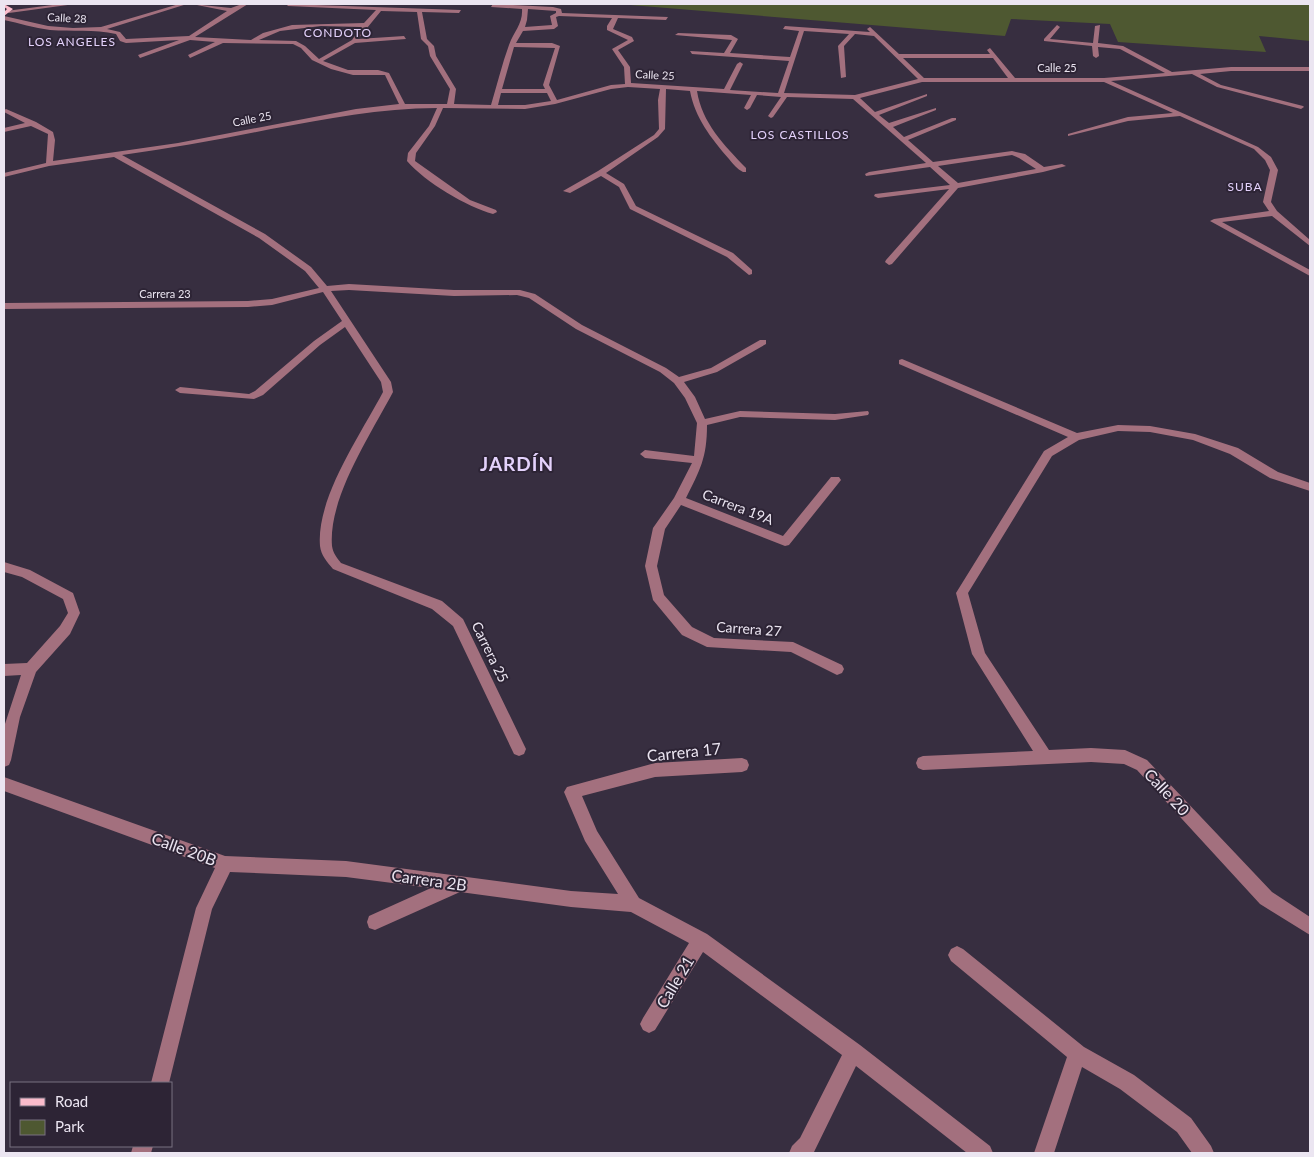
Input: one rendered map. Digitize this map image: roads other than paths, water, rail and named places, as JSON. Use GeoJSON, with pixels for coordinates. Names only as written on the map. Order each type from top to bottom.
{"type":"FeatureCollection","features":[{"type":"Feature","properties":{"kind":"main road"},"geometry":{"type":"LineString","coordinates":[[4,5],[8,9]]}},
{"type":"Feature","properties":{"kind":"street"},"geometry":{"type":"LineString","coordinates":[[8,9],[72,4]]}},
{"type":"Feature","properties":{"kind":"street","name":"Calle 28"},"geometry":{"type":"LineString","coordinates":[[4,18],[48,28],[73,30],[101,28],[184,4]]}},
{"type":"Feature","properties":{"kind":"street"},"geometry":{"type":"LineString","coordinates":[[194,4],[232,10]]}},
{"type":"Feature","properties":{"kind":"street"},"geometry":{"type":"LineString","coordinates":[[140,56],[190,38],[232,10],[246,4]]}},
{"type":"Feature","properties":{"kind":"street"},"geometry":{"type":"LineString","coordinates":[[288,4],[338,8],[459,11]]}},
{"type":"Feature","properties":{"kind":"street"},"geometry":{"type":"LineString","coordinates":[[493,6],[556,9],[559,10],[559,14]]}},
{"type":"Feature","properties":{"kind":"street"},"geometry":{"type":"LineString","coordinates":[[330,14],[338,8]]}},
{"type":"Feature","properties":{"kind":"street"},"geometry":{"type":"LineString","coordinates":[[494,107],[512,45],[526,21],[525,8]]}},
{"type":"Feature","properties":{"kind":"street"},"geometry":{"type":"LineString","coordinates":[[319,61],[354,41],[365,25],[380,9]]}},
{"type":"Feature","properties":{"kind":"street"},"geometry":{"type":"LineString","coordinates":[[419,9],[424,39],[431,46],[433,56],[454,89],[450,106]]}},
{"type":"Feature","properties":{"kind":"street"},"geometry":{"type":"LineString","coordinates":[[522,29],[552,28],[555,26],[554,16],[559,14],[666,18]]}},
{"type":"Feature","properties":{"kind":"street"},"geometry":{"type":"LineString","coordinates":[[616,16],[610,26],[610,30],[630,38],[631,41],[615,49],[627,67],[628,85]]}},
{"type":"Feature","properties":{"kind":"street"},"geometry":{"type":"LineString","coordinates":[[311,31],[323,19]]}},
{"type":"Feature","properties":{"kind":"street"},"geometry":{"type":"LineString","coordinates":[[252,42],[274,30],[315,25],[365,25]]}},
{"type":"Feature","properties":{"kind":"street"},"geometry":{"type":"LineString","coordinates":[[865,25],[922,80]]}},
{"type":"Feature","properties":{"kind":"street"},"geometry":{"type":"LineString","coordinates":[[1096,56],[1094,45],[1098,26]]}},
{"type":"Feature","properties":{"kind":"street"},"geometry":{"type":"LineString","coordinates":[[1057,27],[1046,40],[1125,48],[1171,74]]}},
{"type":"Feature","properties":{"kind":"street"},"geometry":{"type":"LineString","coordinates":[[101,28],[118,33],[122,40],[126,41],[190,38],[252,42],[297,40],[311,56],[348,72],[387,74],[403,106]]}},
{"type":"Feature","properties":{"kind":"street"},"geometry":{"type":"LineString","coordinates":[[785,28],[875,34]]}},
{"type":"Feature","properties":{"kind":"street"},"geometry":{"type":"LineString","coordinates":[[771,116],[783,95],[802,29]]}},
{"type":"Feature","properties":{"kind":"street"},"geometry":{"type":"LineString","coordinates":[[843,77],[841,46],[853,33]]}},
{"type":"Feature","properties":{"kind":"street"},"geometry":{"type":"LineString","coordinates":[[678,34],[731,37],[735,39],[726,54]]}},
{"type":"Feature","properties":{"kind":"street"},"geometry":{"type":"LineString","coordinates":[[354,41],[404,38]]}},
{"type":"Feature","properties":{"kind":"street"},"geometry":{"type":"LineString","coordinates":[[190,56],[222,41]]}},
{"type":"Feature","properties":{"kind":"street"},"geometry":{"type":"LineString","coordinates":[[512,45],[552,45],[558,47],[546,85],[555,102]]}},
{"type":"Feature","properties":{"kind":"street"},"geometry":{"type":"LineString","coordinates":[[988,48],[1013,80]]}},
{"type":"Feature","properties":{"kind":"street"},"geometry":{"type":"LineString","coordinates":[[692,52],[792,59]]}},
{"type":"Feature","properties":{"kind":"street"},"geometry":{"type":"LineString","coordinates":[[899,56],[994,56]]}},
{"type":"Feature","properties":{"kind":"street"},"geometry":{"type":"LineString","coordinates":[[726,91],[740,64]]}},
{"type":"Feature","properties":{"kind":"street","name":"Calle 25"},"geometry":{"type":"LineString","coordinates":[[4,175],[49,164],[178,145],[356,111],[403,106],[525,107],[555,102],[611,87],[628,85],[783,95],[854,97],[922,80],[1104,80],[1231,69],[1310,68]]}},
{"type":"Feature","properties":{"kind":"street"},"geometry":{"type":"LineString","coordinates":[[1192,72],[1219,86],[1301,107]]}},
{"type":"Feature","properties":{"kind":"street"},"geometry":{"type":"LineString","coordinates":[[1104,80],[1256,148],[1268,159],[1274,170],[1267,202],[1274,213],[1310,244]]}},
{"type":"Feature","properties":{"kind":"street"},"geometry":{"type":"LineString","coordinates":[[567,191],[601,173],[656,136],[662,129],[661,100],[663,87]]}},
{"type":"Feature","properties":{"kind":"street"},"geometry":{"type":"LineString","coordinates":[[692,89],[694,100],[708,132],[743,170]]}},
{"type":"Feature","properties":{"kind":"street"},"geometry":{"type":"LineString","coordinates":[[499,92],[548,91]]}},
{"type":"Feature","properties":{"kind":"street"},"geometry":{"type":"LineString","coordinates":[[747,108],[755,93]]}},
{"type":"Feature","properties":{"kind":"street"},"geometry":{"type":"LineString","coordinates":[[875,114],[924,95]]}},
{"type":"Feature","properties":{"kind":"street"},"geometry":{"type":"LineString","coordinates":[[854,97],[956,186]]}},
{"type":"Feature","properties":{"kind":"street"},"geometry":{"type":"LineString","coordinates":[[440,106],[432,126],[412,153],[411,161],[467,202],[493,212]]}},
{"type":"Feature","properties":{"kind":"street"},"geometry":{"type":"LineString","coordinates":[[888,126],[934,109]]}},
{"type":"Feature","properties":{"kind":"street"},"geometry":{"type":"LineString","coordinates":[[6,111],[34,123],[51,133],[49,164]]}},
{"type":"Feature","properties":{"kind":"street"},"geometry":{"type":"LineString","coordinates":[[1070,135],[1128,119],[1181,115]]}},
{"type":"Feature","properties":{"kind":"street"},"geometry":{"type":"LineString","coordinates":[[904,139],[954,119]]}},
{"type":"Feature","properties":{"kind":"street"},"geometry":{"type":"LineString","coordinates":[[4,130],[34,123]]}},
{"type":"Feature","properties":{"kind":"street"},"geometry":{"type":"LineString","coordinates":[[869,174],[935,166],[1012,153],[1022,156],[1043,170]]}},
{"type":"Feature","properties":{"kind":"street"},"geometry":{"type":"LineString","coordinates":[[114,154],[262,236],[308,269],[347,322],[317,344],[259,393],[250,397],[180,390]]}},
{"type":"Feature","properties":{"kind":"street"},"geometry":{"type":"LineString","coordinates":[[878,196],[956,186],[1062,166]]}},
{"type":"Feature","properties":{"kind":"street"},"geometry":{"type":"LineString","coordinates":[[601,173],[615,180],[628,192],[633,207],[730,255],[749,272]]}},
{"type":"Feature","properties":{"kind":"street"},"geometry":{"type":"LineString","coordinates":[[889,262],[956,186]]}},
{"type":"Feature","properties":{"kind":"street"},"geometry":{"type":"LineString","coordinates":[[1274,213],[1214,221],[1310,273]]}},
{"type":"Feature","properties":{"kind":"street","name":"Carrera 23"},"geometry":{"type":"LineString","coordinates":[[4,306],[248,304],[272,302],[349,286],[454,293],[517,292],[532,296],[579,327],[616,344],[663,370],[678,381]]}},
{"type":"Feature","properties":{"kind":"street","name":"Carrera 25"},"geometry":{"type":"LineString","coordinates":[[347,322],[386,382],[388,392],[338,487],[328,516],[326,548],[329,556],[337,566],[437,605],[458,623],[519,749]]}},
{"type":"Feature","properties":{"kind":"street"},"geometry":{"type":"LineString","coordinates":[[763,342],[714,370],[678,381],[690,397],[702,423],[740,414],[835,417],[864,412]]}},
{"type":"Feature","properties":{"kind":"street"},"geometry":{"type":"LineString","coordinates":[[902,362],[1076,437]]}},
{"type":"Feature","properties":{"kind":"street","name":"Carrera 27"},"geometry":{"type":"LineString","coordinates":[[702,423],[702,446],[699,460],[679,500],[659,528],[651,566],[658,597],[687,631],[712,643],[793,647],[837,669]]}},
{"type":"Feature","properties":{"kind":"street"},"geometry":{"type":"LineString","coordinates":[[1045,757],[979,654],[962,593],[1048,454],[1076,437],[1118,428],[1150,429],[1195,437],[1234,451],[1274,475],[1310,487]]}},
{"type":"Feature","properties":{"kind":"street"},"geometry":{"type":"LineString","coordinates":[[645,454],[699,460]]}},
{"type":"Feature","properties":{"kind":"street","name":"Carrera 19A"},"geometry":{"type":"LineString","coordinates":[[679,500],[785,542],[835,480]]}},
{"type":"Feature","properties":{"kind":"street"},"geometry":{"type":"LineString","coordinates":[[4,567],[26,573],[69,596],[74,613],[65,630],[30,669],[13,717],[4,760]]}},
{"type":"Feature","properties":{"kind":"street"},"geometry":{"type":"LineString","coordinates":[[4,670],[30,669]]}},
{"type":"Feature","properties":{"kind":"street","name":"Calle 20"},"geometry":{"type":"LineString","coordinates":[[923,763],[1091,755],[1125,757],[1142,765],[1266,898],[1310,927]]}},
{"type":"Feature","properties":{"kind":"street","name":"Carrera 17"},"geometry":{"type":"LineString","coordinates":[[633,904],[591,836],[572,792],[655,770],[742,765]]}},
{"type":"Feature","properties":{"kind":"street","name":"Calle 20B"},"geometry":{"type":"LineString","coordinates":[[4,784],[225,864],[204,908],[160,1082]]}},
{"type":"Feature","properties":{"kind":"street","name":"Carrera 2B"},"geometry":{"type":"LineString","coordinates":[[225,864],[346,869],[571,900],[633,904]]}},
{"type":"Feature","properties":{"kind":"street"},"geometry":{"type":"LineString","coordinates":[[376,922],[458,884]]}},
{"type":"Feature","properties":{"kind":"street"},"geometry":{"type":"LineString","coordinates":[[633,904],[701,940],[853,1052],[983,1153]]}},
{"type":"Feature","properties":{"kind":"street","name":"Calle 21"},"geometry":{"type":"LineString","coordinates":[[649,1024],[701,940]]}},
{"type":"Feature","properties":{"kind":"street"},"geometry":{"type":"LineString","coordinates":[[957,955],[1077,1054],[1127,1082],[1184,1125],[1204,1153]]}},
{"type":"Feature","properties":{"kind":"street"},"geometry":{"type":"LineString","coordinates":[[799,1153],[807,1145],[853,1052]]}},
{"type":"Feature","properties":{"kind":"street"},"geometry":{"type":"LineString","coordinates":[[1044,1153],[1077,1054]]}},
{"type":"Feature","properties":{"kind":"district","name":"CONDOTO"},"geometry":{"type":"Point","coordinates":[338,33]}},
{"type":"Feature","properties":{"kind":"district","name":"LOS ANGELES"},"geometry":{"type":"Point","coordinates":[72,42]}},
{"type":"Feature","properties":{"kind":"district","name":"LOS CASTILLOS"},"geometry":{"type":"Point","coordinates":[800,135]}},
{"type":"Feature","properties":{"kind":"district","name":"SUBA"},"geometry":{"type":"Point","coordinates":[1245,187]}},
{"type":"Feature","properties":{"kind":"district","name":"JARDÍN"},"geometry":{"type":"Point","coordinates":[517,464]}}]}
